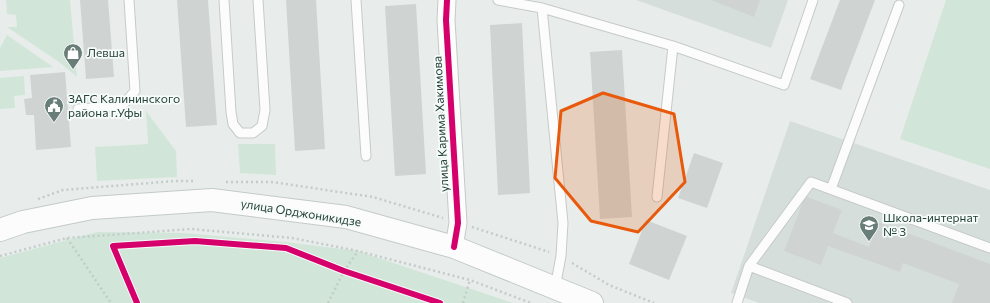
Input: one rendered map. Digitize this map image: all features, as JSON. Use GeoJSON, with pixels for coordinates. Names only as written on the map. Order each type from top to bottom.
{"type":"FeatureCollection","features":[{"type":"Feature","properties":{"kind":"main road","name":"улица Орджоникидзе"},"geometry":{"type":"LineString","coordinates":[[0,230],[23,222],[92,208],[212,200],[346,217],[454,247],[592,303]]}},
{"type":"Feature","properties":{"kind":"street","name":"улица Карима Хакимова"},"geometry":{"type":"LineString","coordinates":[[447,0],[446,20],[458,223],[454,247]]}},
{"type":"Feature","properties":{"kind":"lane"},"geometry":{"type":"LineString","coordinates":[[78,109],[122,106],[136,91],[129,0]]}},
{"type":"Feature","properties":{"kind":"lane"},"geometry":{"type":"LineString","coordinates":[[224,0],[233,124],[240,133],[252,133],[262,126],[265,110],[258,0]]}},
{"type":"Feature","properties":{"kind":"lane"},"geometry":{"type":"LineString","coordinates":[[356,0],[366,156]]}},
{"type":"Feature","properties":{"kind":"lane"},"geometry":{"type":"LineString","coordinates":[[498,0],[542,8],[673,46],[784,85],[813,0]]}},
{"type":"Feature","properties":{"kind":"lane"},"geometry":{"type":"LineString","coordinates":[[831,189],[899,5]]}},
{"type":"Feature","properties":{"kind":"lane"},"geometry":{"type":"LineString","coordinates":[[542,8],[563,223],[561,256],[555,288]]}},
{"type":"Feature","properties":{"kind":"lane"},"geometry":{"type":"LineString","coordinates":[[657,197],[673,46]]}},
{"type":"Feature","properties":{"kind":"lane"},"geometry":{"type":"LineString","coordinates":[[737,303],[748,266],[811,182],[990,248]]}},
{"type":"Feature","properties":{"kind":"lane"},"geometry":{"type":"LineString","coordinates":[[748,266],[847,303]]}},
{"type":"Feature","properties":{"kind":"path"},"geometry":{"type":"LineString","coordinates":[[0,256],[67,238],[191,229],[292,238],[358,251],[470,280],[531,303]]}},
{"type":"Feature","properties":{"kind":"path"},"geometry":{"type":"LineString","coordinates":[[67,238],[98,243]]}},
{"type":"Feature","properties":{"kind":"path"},"geometry":{"type":"LineString","coordinates":[[67,238],[110,303]]}},
{"type":"Feature","properties":{"kind":"path"},"geometry":{"type":"LineString","coordinates":[[328,303],[344,271],[358,251]]}},
{"type":"Feature","properties":{"kind":"path"},"geometry":{"type":"LineString","coordinates":[[336,268],[351,274]]}},
{"type":"Feature","properties":{"kind":"path"},"geometry":{"type":"LineString","coordinates":[[463,303],[470,280]]}},
{"type":"Feature","properties":{"kind":"highlighted area"},"geometry":{"type":"Polygon","coordinates":[[[603,93],[674,114],[685,182],[638,232],[591,221],[555,178],[561,111],[603,93]]]}},
{"type":"Feature","properties":{"kind":"shaded area"},"geometry":{"type":"Polygon","coordinates":[[[636,0],[788,0],[771,48],[636,0]]]}},
{"type":"Feature","properties":{"kind":"shaded area","name":"Школа-интернат № 3"},"geometry":{"type":"Polygon","coordinates":[[[790,121],[990,190],[990,303],[759,303],[731,293],[790,121]]]}},
{"type":"Feature","properties":{"kind":"green space"},"geometry":{"type":"Polygon","coordinates":[[[6,0],[70,0],[77,77],[59,62],[7,27],[17,27],[16,15],[7,14],[6,0]]]}},
{"type":"Feature","properties":{"kind":"green space"},"geometry":{"type":"Polygon","coordinates":[[[946,0],[990,0],[990,169],[900,139],[946,0]]]}},
{"type":"Feature","properties":{"kind":"green space"},"geometry":{"type":"Polygon","coordinates":[[[7,35],[53,67],[0,71],[0,48],[7,35]]]}},
{"type":"Feature","properties":{"kind":"green space"},"geometry":{"type":"Polygon","coordinates":[[[24,76],[25,95],[14,96],[15,108],[0,109],[0,78],[24,76]]]}},
{"type":"Feature","properties":{"kind":"green space"},"geometry":{"type":"Polygon","coordinates":[[[146,111],[176,151],[177,177],[97,181],[95,147],[148,144],[146,111]]]}},
{"type":"Feature","properties":{"kind":"green space"},"geometry":{"type":"Polygon","coordinates":[[[238,144],[275,144],[276,175],[240,173],[238,144]]]}},
{"type":"Feature","properties":{"kind":"green space"},"geometry":{"type":"Polygon","coordinates":[[[97,232],[184,233],[285,242],[358,251],[513,303],[0,303],[0,258],[97,232]]]}},
{"type":"Feature","properties":{"kind":"building"},"geometry":{"type":"Polygon","coordinates":[[[80,0],[108,0],[114,77],[86,79],[80,0]]]}},
{"type":"Feature","properties":{"kind":"building"},"geometry":{"type":"Polygon","coordinates":[[[177,0],[208,0],[217,125],[186,127],[177,0]]]}},
{"type":"Feature","properties":{"kind":"building"},"geometry":{"type":"Polygon","coordinates":[[[286,0],[316,0],[325,149],[295,151],[286,0]]]}},
{"type":"Feature","properties":{"kind":"building"},"geometry":{"type":"Polygon","coordinates":[[[711,0],[760,0],[754,17],[711,0]]]}},
{"type":"Feature","properties":{"kind":"building"},"geometry":{"type":"Polygon","coordinates":[[[840,0],[875,0],[841,90],[810,79],[840,0]]]}},
{"type":"Feature","properties":{"kind":"building"},"geometry":{"type":"Polygon","coordinates":[[[416,4],[426,174],[395,176],[385,6],[416,4]]]}},
{"type":"Feature","properties":{"kind":"building"},"geometry":{"type":"Polygon","coordinates":[[[522,23],[530,193],[498,195],[490,25],[522,23]]]}},
{"type":"Feature","properties":{"kind":"building"},"geometry":{"type":"Polygon","coordinates":[[[622,50],[632,217],[600,219],[590,52],[622,50]]]}},
{"type":"Feature","properties":{"kind":"building"},"geometry":{"type":"Polygon","coordinates":[[[65,72],[71,147],[36,150],[34,115],[26,115],[24,99],[32,98],[30,75],[65,72]]]}},
{"type":"Feature","properties":{"kind":"building"},"geometry":{"type":"Polygon","coordinates":[[[694,153],[723,163],[707,208],[678,198],[694,153]]]}},
{"type":"Feature","properties":{"kind":"building"},"geometry":{"type":"Polygon","coordinates":[[[805,196],[842,210],[833,233],[869,247],[878,222],[990,264],[990,303],[952,303],[959,284],[903,263],[900,272],[828,246],[821,265],[784,251],[805,196]]]}},
{"type":"Feature","properties":{"kind":"building"},"geometry":{"type":"Polygon","coordinates":[[[646,220],[687,236],[669,280],[629,264],[646,220]]]}},
{"type":"Feature","properties":{"kind":"cycle path"},"geometry":{"type":"LineString","coordinates":[[447,0],[446,20],[458,223],[454,247]]}},
{"type":"Feature","properties":{"kind":"cycle path"},"geometry":{"type":"LineString","coordinates":[[137,303],[113,246],[195,241],[286,248],[344,271],[440,303]]}},
{"type":"Feature","properties":{"kind":"place","name":"Левша"},"geometry":{"type":"Point","coordinates":[73,70]}},
{"type":"Feature","properties":{"kind":"place","name":"ЗАГС Калининского района г.Уфы"},"geometry":{"type":"Point","coordinates":[54,123]}},
{"type":"Feature","properties":{"kind":"place","name":"Школа-интернат № 3"},"geometry":{"type":"Point","coordinates":[869,242]}}]}
